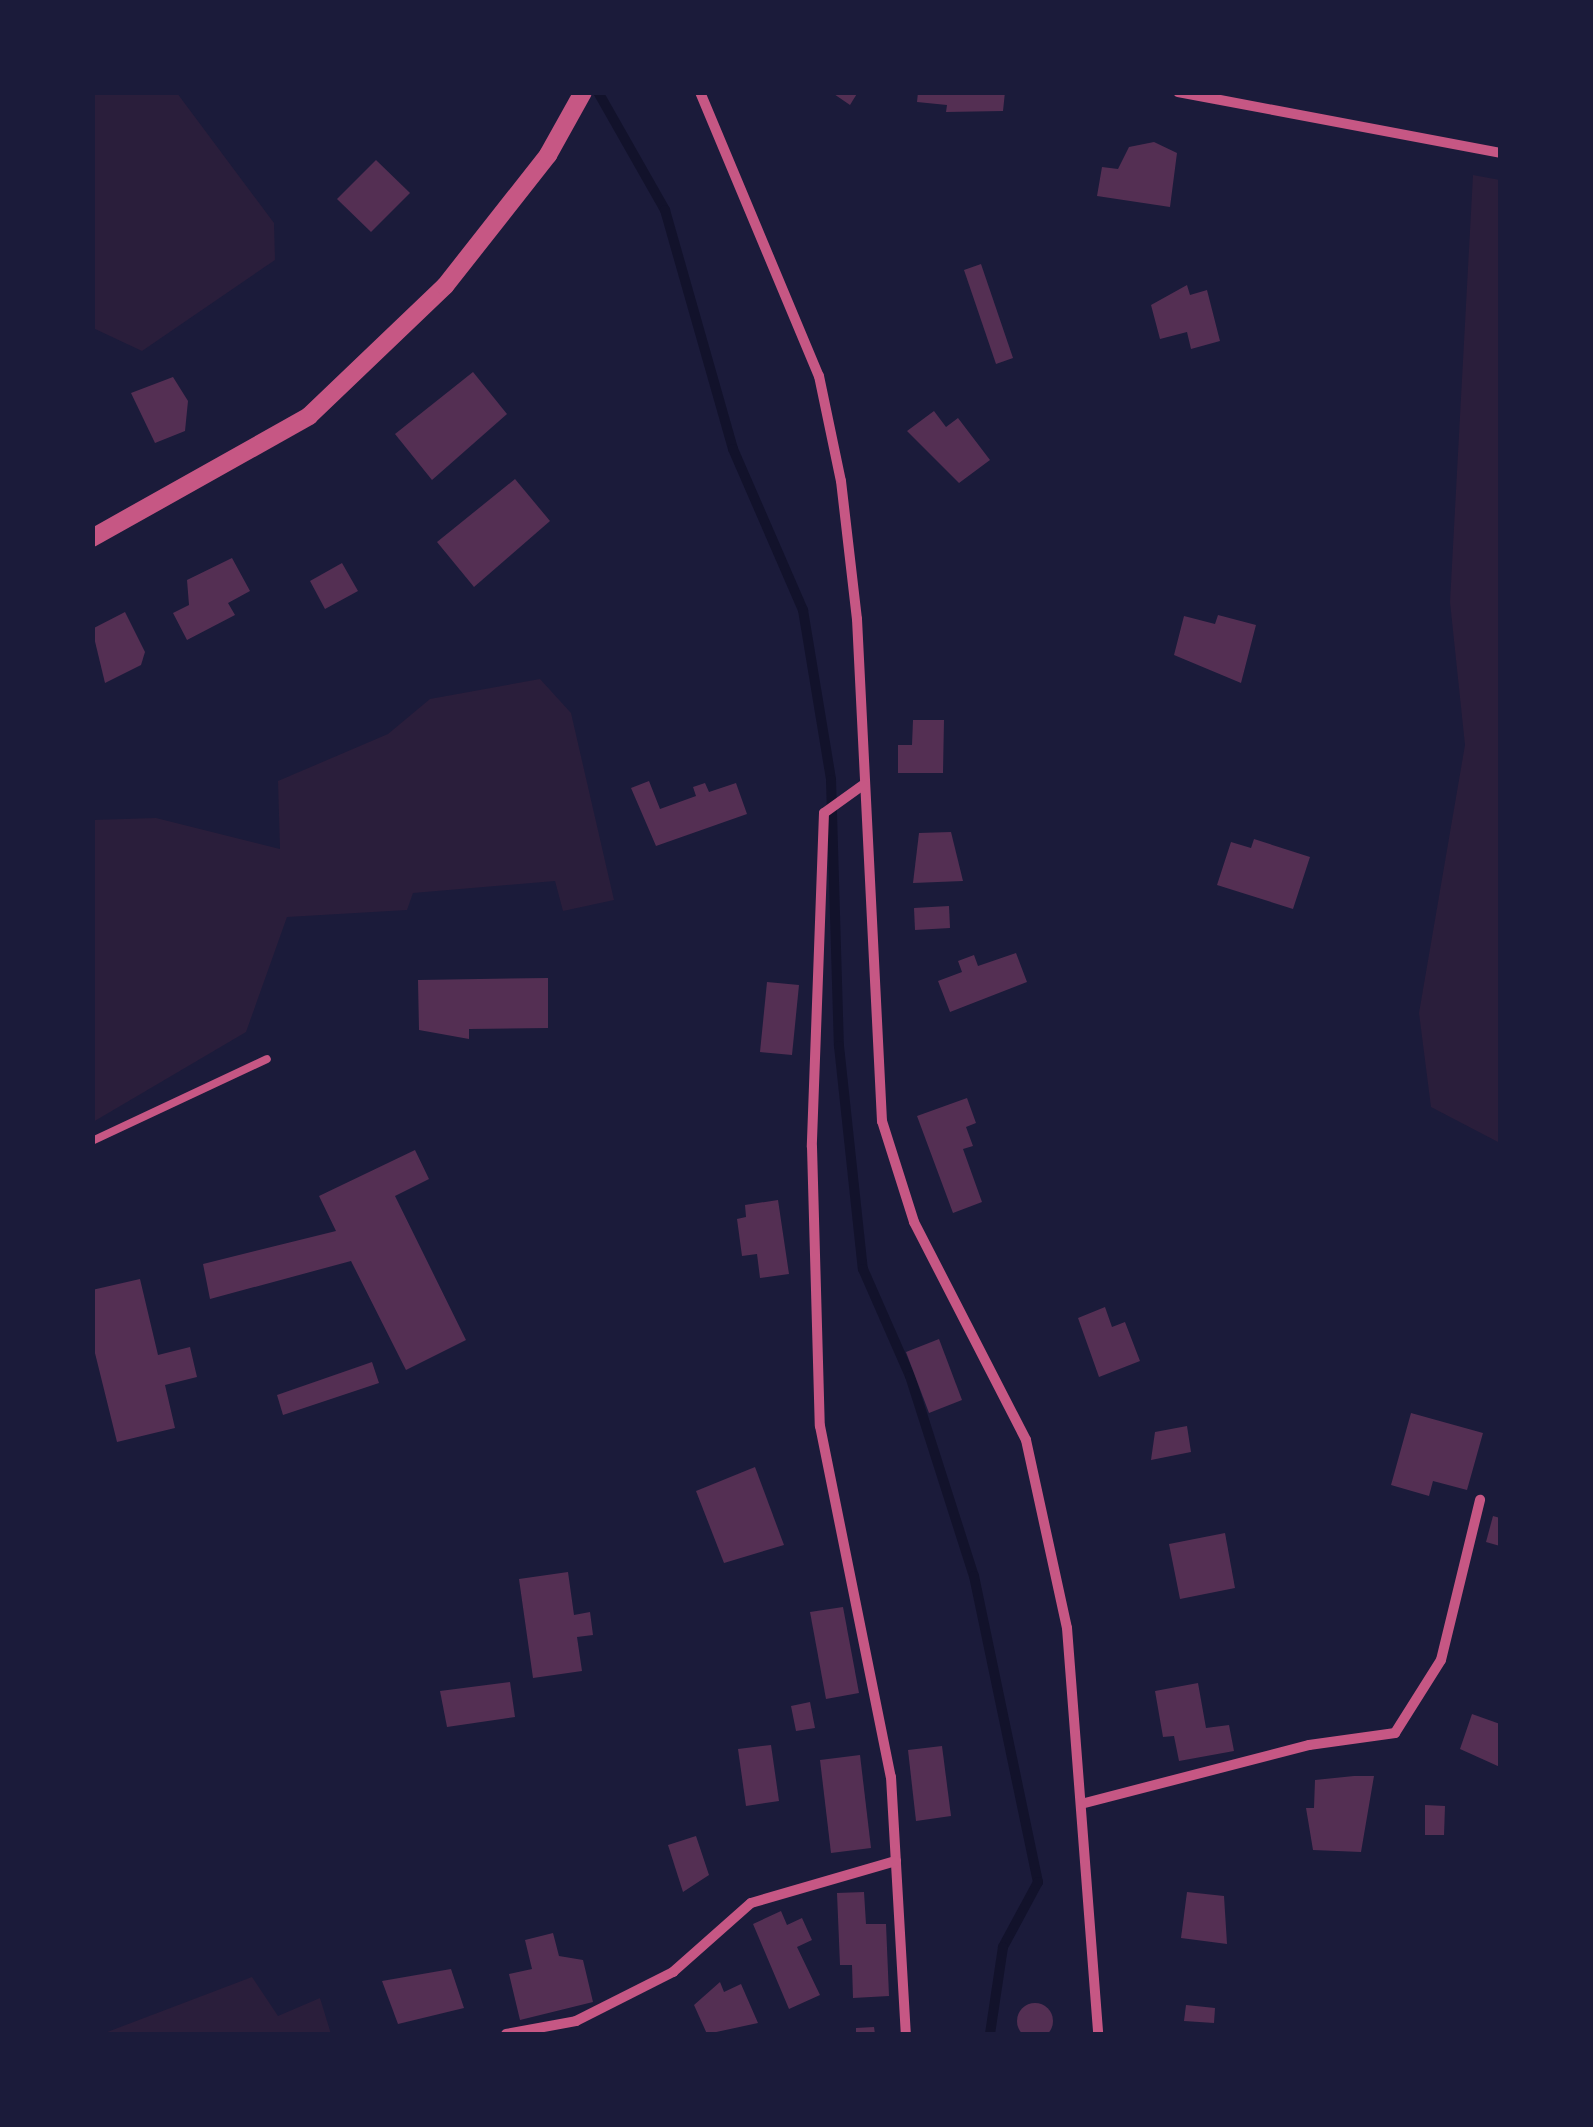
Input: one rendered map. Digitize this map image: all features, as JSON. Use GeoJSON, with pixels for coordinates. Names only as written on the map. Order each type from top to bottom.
{"type":"FeatureCollection","features":[{"type":"Feature","properties":{"kind":"street"},"geometry":{"type":"LineString","coordinates":[[92,538],[310,416],[445,286],[548,155],[583,92]]}},
{"type":"Feature","properties":{"kind":"street"},"geometry":{"type":"LineString","coordinates":[[700,92],[819,376],[857,619],[882,1120],[914,1222],[1026,1440],[1067,1628],[1098,2034]]}},
{"type":"Feature","properties":{"kind":"street"},"geometry":{"type":"LineString","coordinates":[[1178,92],[1500,154]]}},
{"type":"Feature","properties":{"kind":"street"},"geometry":{"type":"LineString","coordinates":[[863,785],[824,813],[812,1147],[819,1386],[891,1777],[906,2034]]}},
{"type":"Feature","properties":{"kind":"street"},"geometry":{"type":"LineString","coordinates":[[1081,1804],[1309,1745],[1395,1734],[1441,1660],[1480,1500]]}},
{"type":"Feature","properties":{"kind":"street"},"geometry":{"type":"LineString","coordinates":[[506,2034],[576,2021],[673,1972],[751,1903],[896,1861]]}},
{"type":"Feature","properties":{"kind":"lane"},"geometry":{"type":"LineString","coordinates":[[92,1142],[267,1059]]}},
{"type":"Feature","properties":{"kind":"shaded area"},"geometry":{"type":"Polygon","coordinates":[[[92,93],[177,93],[274,223],[275,260],[142,351],[93,328],[92,93]]]}},
{"type":"Feature","properties":{"kind":"shaded area"},"geometry":{"type":"Polygon","coordinates":[[[1473,175],[1500,180],[1500,1143],[1431,1107],[1419,1013],[1465,745],[1450,602],[1473,175]]]}},
{"type":"Feature","properties":{"kind":"shaded area"},"geometry":{"type":"Polygon","coordinates":[[[540,679],[571,713],[614,900],[563,911],[555,881],[413,893],[407,910],[287,917],[246,1032],[93,1122],[93,820],[156,818],[280,849],[278,781],[388,734],[430,699],[540,679]]]}},
{"type":"Feature","properties":{"kind":"shaded area"},"geometry":{"type":"Polygon","coordinates":[[[252,1977],[278,2016],[320,1998],[331,2034],[102,2034],[252,1977]]]}},
{"type":"Feature","properties":{"kind":"building"},"geometry":{"type":"Polygon","coordinates":[[[831,92],[858,92],[850,105],[831,92]]]}},
{"type":"Feature","properties":{"kind":"building"},"geometry":{"type":"Polygon","coordinates":[[[918,92],[1005,92],[1003,111],[946,112],[947,105],[917,102],[918,92]]]}},
{"type":"Feature","properties":{"kind":"building"},"geometry":{"type":"Polygon","coordinates":[[[1154,142],[1177,153],[1170,207],[1097,196],[1102,167],[1118,169],[1129,147],[1154,142]]]}},
{"type":"Feature","properties":{"kind":"building"},"geometry":{"type":"Polygon","coordinates":[[[376,160],[410,193],[371,232],[337,199],[376,160]]]}},
{"type":"Feature","properties":{"kind":"building"},"geometry":{"type":"Polygon","coordinates":[[[981,264],[1013,358],[996,364],[964,270],[981,264]]]}},
{"type":"Feature","properties":{"kind":"building"},"geometry":{"type":"Polygon","coordinates":[[[1187,285],[1190,295],[1207,290],[1220,341],[1191,349],[1187,332],[1160,339],[1151,305],[1187,285]]]}},
{"type":"Feature","properties":{"kind":"building"},"geometry":{"type":"Polygon","coordinates":[[[473,372],[507,414],[432,480],[395,434],[473,372]]]}},
{"type":"Feature","properties":{"kind":"building"},"geometry":{"type":"Polygon","coordinates":[[[173,377],[188,401],[185,431],[155,443],[131,393],[173,377]]]}},
{"type":"Feature","properties":{"kind":"building"},"geometry":{"type":"Polygon","coordinates":[[[934,411],[946,427],[958,418],[990,460],[959,483],[907,431],[934,411]]]}},
{"type":"Feature","properties":{"kind":"building"},"geometry":{"type":"Polygon","coordinates":[[[515,479],[550,521],[474,587],[437,542],[515,479]]]}},
{"type":"Feature","properties":{"kind":"building"},"geometry":{"type":"Polygon","coordinates":[[[232,558],[250,591],[228,603],[235,615],[187,640],[173,613],[189,605],[187,580],[232,558]]]}},
{"type":"Feature","properties":{"kind":"building"},"geometry":{"type":"Polygon","coordinates":[[[342,563],[358,591],[325,609],[310,581],[342,563]]]}},
{"type":"Feature","properties":{"kind":"building"},"geometry":{"type":"Polygon","coordinates":[[[125,612],[145,652],[141,665],[105,683],[92,629],[125,612]]]}},
{"type":"Feature","properties":{"kind":"building"},"geometry":{"type":"Polygon","coordinates":[[[1218,615],[1256,625],[1241,683],[1174,655],[1184,616],[1215,624],[1218,615]]]}},
{"type":"Feature","properties":{"kind":"building"},"geometry":{"type":"Polygon","coordinates":[[[913,720],[944,720],[943,773],[898,773],[898,745],[912,745],[913,720]]]}},
{"type":"Feature","properties":{"kind":"building"},"geometry":{"type":"Polygon","coordinates":[[[649,781],[660,809],[696,796],[693,787],[705,783],[709,792],[736,783],[747,814],[656,846],[631,788],[649,781]]]}},
{"type":"Feature","properties":{"kind":"building"},"geometry":{"type":"Polygon","coordinates":[[[951,832],[963,881],[913,883],[919,833],[951,832]]]}},
{"type":"Feature","properties":{"kind":"building"},"geometry":{"type":"Polygon","coordinates":[[[1254,839],[1310,857],[1293,909],[1217,885],[1231,842],[1251,848],[1254,839]]]}},
{"type":"Feature","properties":{"kind":"building"},"geometry":{"type":"Polygon","coordinates":[[[949,906],[950,928],[915,930],[914,908],[949,906]]]}},
{"type":"Feature","properties":{"kind":"building"},"geometry":{"type":"Polygon","coordinates":[[[1016,953],[1027,982],[950,1012],[938,981],[962,972],[958,961],[974,955],[978,966],[1016,953]]]}},
{"type":"Feature","properties":{"kind":"building"},"geometry":{"type":"Polygon","coordinates":[[[548,978],[548,1028],[469,1029],[469,1039],[419,1030],[418,980],[548,978]]]}},
{"type":"Feature","properties":{"kind":"building"},"geometry":{"type":"Polygon","coordinates":[[[767,982],[799,985],[792,1055],[760,1052],[767,982]]]}},
{"type":"Feature","properties":{"kind":"building"},"geometry":{"type":"Polygon","coordinates":[[[967,1098],[976,1123],[966,1127],[973,1146],[963,1149],[982,1202],[953,1213],[917,1116],[967,1098]]]}},
{"type":"Feature","properties":{"kind":"building"},"geometry":{"type":"Polygon","coordinates":[[[415,1150],[429,1179],[395,1196],[466,1340],[406,1370],[351,1261],[210,1299],[203,1264],[336,1231],[319,1196],[415,1150]]]}},
{"type":"Feature","properties":{"kind":"building"},"geometry":{"type":"Polygon","coordinates":[[[778,1200],[789,1274],[760,1278],[757,1254],[742,1256],[737,1219],[746,1217],[745,1205],[778,1200]]]}},
{"type":"Feature","properties":{"kind":"building"},"geometry":{"type":"Polygon","coordinates":[[[140,1279],[158,1355],[190,1347],[197,1377],[165,1385],[175,1428],[117,1442],[92,1341],[92,1290],[140,1279]]]}},
{"type":"Feature","properties":{"kind":"building"},"geometry":{"type":"Polygon","coordinates":[[[1105,1307],[1112,1327],[1125,1322],[1140,1361],[1099,1377],[1078,1318],[1105,1307]]]}},
{"type":"Feature","properties":{"kind":"building"},"geometry":{"type":"Polygon","coordinates":[[[939,1339],[962,1400],[929,1413],[906,1352],[939,1339]]]}},
{"type":"Feature","properties":{"kind":"building"},"geometry":{"type":"Polygon","coordinates":[[[372,1362],[379,1383],[283,1415],[277,1395],[372,1362]]]}},
{"type":"Feature","properties":{"kind":"building"},"geometry":{"type":"Polygon","coordinates":[[[1411,1413],[1483,1433],[1467,1490],[1433,1481],[1429,1496],[1391,1485],[1411,1413]]]}},
{"type":"Feature","properties":{"kind":"building"},"geometry":{"type":"Polygon","coordinates":[[[1187,1426],[1191,1452],[1151,1460],[1155,1432],[1187,1426]]]}},
{"type":"Feature","properties":{"kind":"building"},"geometry":{"type":"Polygon","coordinates":[[[755,1467],[784,1545],[724,1563],[696,1491],[755,1467]]]}},
{"type":"Feature","properties":{"kind":"building"},"geometry":{"type":"Polygon","coordinates":[[[1493,1516],[1500,1518],[1500,1546],[1486,1542],[1493,1516]]]}},
{"type":"Feature","properties":{"kind":"building"},"geometry":{"type":"Polygon","coordinates":[[[1225,1533],[1235,1588],[1180,1599],[1169,1544],[1225,1533]]]}},
{"type":"Feature","properties":{"kind":"building"},"geometry":{"type":"Polygon","coordinates":[[[568,1572],[574,1615],[590,1612],[593,1635],[577,1637],[582,1671],[533,1678],[519,1579],[568,1572]]]}},
{"type":"Feature","properties":{"kind":"building"},"geometry":{"type":"Polygon","coordinates":[[[843,1607],[859,1693],[826,1699],[810,1612],[843,1607]]]}},
{"type":"Feature","properties":{"kind":"building"},"geometry":{"type":"Polygon","coordinates":[[[510,1682],[515,1717],[447,1727],[440,1691],[510,1682]]]}},
{"type":"Feature","properties":{"kind":"building"},"geometry":{"type":"Polygon","coordinates":[[[1198,1683],[1206,1728],[1229,1725],[1234,1751],[1179,1761],[1174,1736],[1163,1737],[1155,1691],[1198,1683]]]}},
{"type":"Feature","properties":{"kind":"building"},"geometry":{"type":"Polygon","coordinates":[[[810,1702],[815,1728],[796,1731],[791,1706],[810,1702]]]}},
{"type":"Feature","properties":{"kind":"building"},"geometry":{"type":"Polygon","coordinates":[[[1472,1714],[1500,1724],[1500,1767],[1460,1749],[1472,1714]]]}},
{"type":"Feature","properties":{"kind":"building"},"geometry":{"type":"Polygon","coordinates":[[[771,1745],[779,1801],[746,1806],[738,1749],[771,1745]]]}},
{"type":"Feature","properties":{"kind":"building"},"geometry":{"type":"Polygon","coordinates":[[[942,1746],[951,1816],[916,1821],[908,1750],[942,1746]]]}},
{"type":"Feature","properties":{"kind":"building"},"geometry":{"type":"Polygon","coordinates":[[[860,1755],[871,1848],[831,1853],[820,1760],[860,1755]]]}},
{"type":"Feature","properties":{"kind":"building"},"geometry":{"type":"Polygon","coordinates":[[[1374,1776],[1361,1852],[1313,1850],[1306,1808],[1314,1808],[1315,1780],[1374,1776]]]}},
{"type":"Feature","properties":{"kind":"building"},"geometry":{"type":"Polygon","coordinates":[[[1425,1805],[1445,1806],[1444,1835],[1425,1835],[1425,1805]]]}},
{"type":"Feature","properties":{"kind":"building"},"geometry":{"type":"Polygon","coordinates":[[[696,1836],[709,1875],[683,1892],[668,1845],[696,1836]]]}},
{"type":"Feature","properties":{"kind":"building"},"geometry":{"type":"Polygon","coordinates":[[[864,1892],[866,1924],[886,1924],[889,1996],[853,1998],[852,1965],[840,1965],[837,1893],[864,1892]]]}},
{"type":"Feature","properties":{"kind":"building"},"geometry":{"type":"Polygon","coordinates":[[[1187,1892],[1224,1896],[1227,1944],[1181,1938],[1187,1892]]]}},
{"type":"Feature","properties":{"kind":"building"},"geometry":{"type":"Polygon","coordinates":[[[781,1911],[787,1925],[802,1918],[812,1940],[797,1947],[820,1995],[789,2009],[753,1924],[781,1911]]]}},
{"type":"Feature","properties":{"kind":"building"},"geometry":{"type":"Polygon","coordinates":[[[553,1933],[559,1956],[583,1960],[593,2002],[520,2020],[509,1974],[532,1969],[525,1940],[553,1933]]]}},
{"type":"Feature","properties":{"kind":"building"},"geometry":{"type":"Polygon","coordinates":[[[451,1969],[464,2008],[398,2024],[382,1981],[451,1969]]]}},
{"type":"Feature","properties":{"kind":"building"},"geometry":{"type":"Polygon","coordinates":[[[720,1982],[724,1992],[741,1984],[758,2023],[707,2034],[694,2005],[720,1982]]]}},
{"type":"Feature","properties":{"kind":"building"},"geometry":{"type":"Polygon","coordinates":[[[1035,2003],[1048,2008],[1053,2021],[1048,2034],[1035,2039],[1022,2034],[1017,2021],[1022,2008],[1035,2003]]]}},
{"type":"Feature","properties":{"kind":"building"},"geometry":{"type":"Polygon","coordinates":[[[1186,2005],[1215,2008],[1214,2023],[1184,2021],[1186,2005]]]}},
{"type":"Feature","properties":{"kind":"building"},"geometry":{"type":"Polygon","coordinates":[[[874,2027],[875,2034],[856,2034],[856,2028],[874,2027]]]}},
{"type":"Feature","properties":{"kind":"waterway"},"geometry":{"type":"LineString","coordinates":[[598,92],[665,210],[733,449],[803,610],[831,780],[839,1046],[863,1269],[910,1376],[974,1576],[1038,1882],[1003,1947],[990,2034]]}}]}
